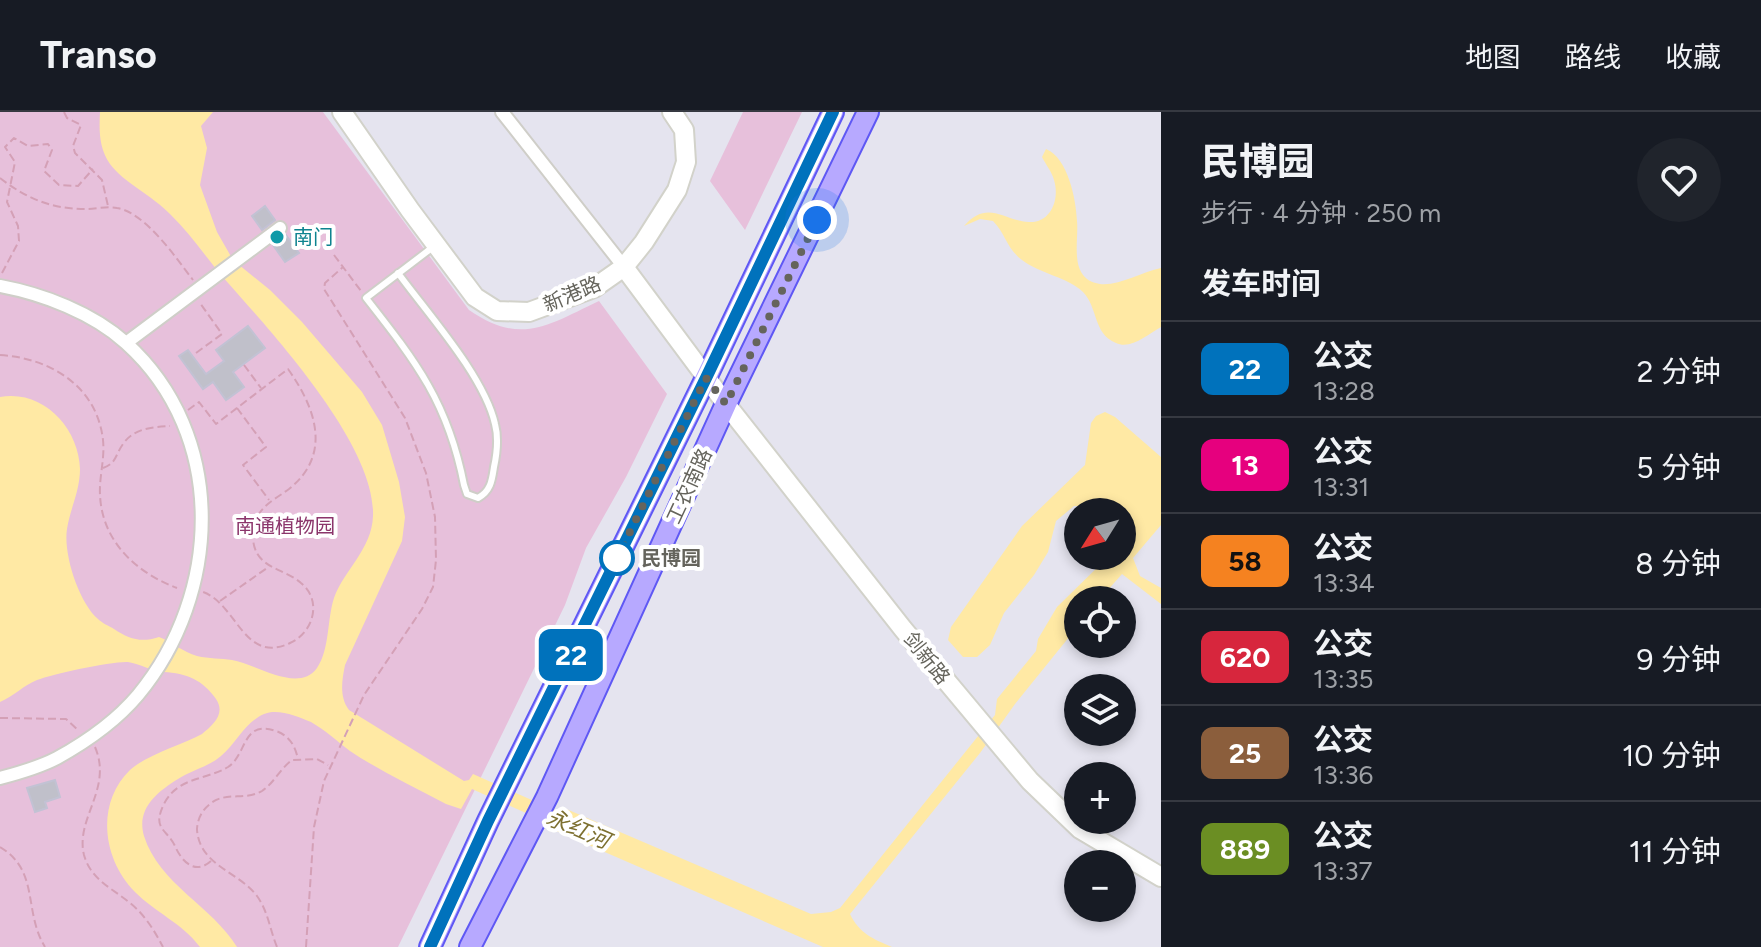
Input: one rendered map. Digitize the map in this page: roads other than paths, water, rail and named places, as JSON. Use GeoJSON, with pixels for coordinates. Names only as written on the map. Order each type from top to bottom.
{"type":"FeatureCollection","features":[{"type":"Feature","properties":{"kind":"main road","name":"工农南路"},"geometry":{"type":"LineString","coordinates":[[430,947],[488,821],[833,112]]}},
{"type":"Feature","properties":{"kind":"main road","name":"工农南路"},"geometry":{"type":"LineString","coordinates":[[470,947],[532,829],[726,404],[868,112]]}},
{"type":"Feature","properties":{"kind":"street","name":"新港路"},"geometry":{"type":"LineString","coordinates":[[342,112],[475,297],[497,311],[529,312],[594,288],[624,267],[677,190],[686,162],[684,130],[672,112]]}},
{"type":"Feature","properties":{"kind":"street"},"geometry":{"type":"LineString","coordinates":[[502,112],[624,267]]}},
{"type":"Feature","properties":{"kind":"street"},"geometry":{"type":"LineString","coordinates":[[126,343],[280,228]]}},
{"type":"Feature","properties":{"kind":"street","name":"剑新路"},"geometry":{"type":"LineString","coordinates":[[624,267],[726,404],[903,629],[1030,781],[1080,829],[1161,877]]}},
{"type":"Feature","properties":{"kind":"street"},"geometry":{"type":"LineString","coordinates":[[0,286],[65,306],[105,328],[126,343],[160,384],[183,421],[193,451],[203,539],[198,574],[185,616],[138,695],[88,739],[55,760],[0,778]]}},
{"type":"Feature","properties":{"kind":"lane"},"geometry":{"type":"LineString","coordinates":[[398,273],[471,375],[495,422],[498,439],[490,489],[478,498],[467,494],[450,428],[425,376],[366,298],[436,244]]}},
{"type":"Feature","properties":{"kind":"water","name":"永红河"},"geometry":{"type":"Polygon","coordinates":[[[100,112],[213,112],[201,126],[207,148],[200,185],[217,232],[233,260],[270,290],[302,322],[362,392],[382,425],[399,482],[405,517],[402,541],[345,665],[342,682],[344,700],[349,710],[464,781],[473,774],[561,813],[564,808],[811,914],[831,912],[840,908],[995,715],[997,699],[1036,651],[1038,639],[1064,600],[1064,643],[850,914],[867,935],[892,947],[823,947],[554,830],[555,826],[472,789],[461,809],[446,804],[361,758],[311,722],[281,712],[269,712],[257,718],[216,760],[163,790],[150,802],[143,818],[144,836],[161,868],[214,919],[237,947],[200,947],[185,931],[135,892],[124,879],[110,848],[107,832],[112,799],[130,770],[202,734],[214,723],[219,714],[219,704],[200,682],[187,676],[128,662],[82,668],[37,680],[0,702],[0,397],[16,396],[44,405],[66,426],[78,454],[80,469],[67,529],[70,564],[91,612],[101,622],[130,638],[146,640],[159,637],[197,656],[232,660],[288,678],[309,675],[321,660],[334,598],[368,539],[373,516],[370,488],[358,457],[319,393],[178,222],[110,164],[100,139],[100,112]]]}},
{"type":"Feature","properties":{"kind":"water"},"geometry":{"type":"Polygon","coordinates":[[[1046,149],[1060,161],[1073,191],[1077,259],[1083,275],[1090,281],[1107,284],[1161,268],[1161,327],[1139,340],[1122,345],[1109,339],[1099,327],[1083,292],[1022,260],[993,221],[980,219],[964,226],[973,218],[988,213],[1029,222],[1043,219],[1052,208],[1056,195],[1052,174],[1042,157],[1046,149]]]}},
{"type":"Feature","properties":{"kind":"water"},"geometry":{"type":"Polygon","coordinates":[[[1105,412],[1115,417],[1161,457],[1161,525],[1136,554],[1136,498],[1064,498],[1064,514],[1056,521],[1048,552],[1004,613],[990,645],[977,657],[963,657],[948,640],[951,627],[1022,526],[1085,465],[1091,423],[1096,416],[1105,412]]]}},
{"type":"Feature","properties":{"kind":"water"},"geometry":{"type":"Polygon","coordinates":[[[1136,566],[1140,576],[1161,588],[1161,604],[1122,574],[1111,586],[1078,586],[1095,570],[1136,570],[1136,566]]]}},
{"type":"Feature","properties":{"kind":"place","name":"南门"},"geometry":{"type":"Point","coordinates":[277,237]}},
{"type":"Feature","properties":{"kind":"place","name":"民博园"},"geometry":{"type":"Point","coordinates":[617,558]}},
{"type":"Feature","properties":{"kind":"park label","name":"南通植物园"},"geometry":{"type":"Point","coordinates":[285,526]}}]}
